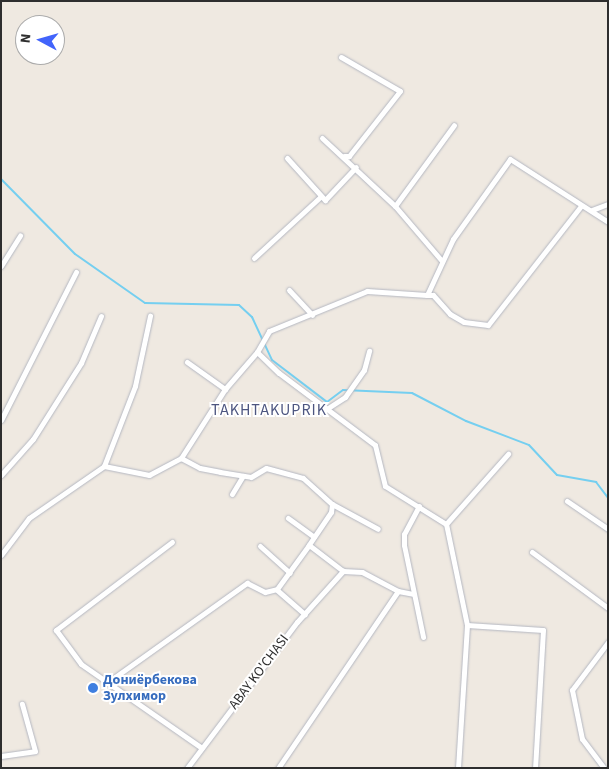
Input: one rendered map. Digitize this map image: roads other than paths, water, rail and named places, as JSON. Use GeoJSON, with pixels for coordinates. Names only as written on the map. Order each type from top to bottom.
{"type":"FeatureCollection","features":[{"type":"Feature","properties":{"kind":"street"},"geometry":{"type":"LineString","coordinates":[[341,57],[400,91],[348,156],[344,156]]}},
{"type":"Feature","properties":{"kind":"street"},"geometry":{"type":"LineString","coordinates":[[395,206],[454,125]]}},
{"type":"Feature","properties":{"kind":"street"},"geometry":{"type":"LineString","coordinates":[[322,138],[356,167],[395,206],[442,261]]}},
{"type":"Feature","properties":{"kind":"street"},"geometry":{"type":"LineString","coordinates":[[287,158],[320,197],[325,200],[356,167]]}},
{"type":"Feature","properties":{"kind":"street"},"geometry":{"type":"LineString","coordinates":[[427,295],[453,239],[510,159],[608,222]]}},
{"type":"Feature","properties":{"kind":"street"},"geometry":{"type":"LineString","coordinates":[[254,258],[320,197]]}},
{"type":"Feature","properties":{"kind":"street"},"geometry":{"type":"LineString","coordinates":[[592,210],[608,204]]}},
{"type":"Feature","properties":{"kind":"street"},"geometry":{"type":"LineString","coordinates":[[104,466],[149,475],[181,458],[225,389],[258,350],[269,331],[367,291],[433,295],[450,314],[464,322],[488,325],[581,206]]}},
{"type":"Feature","properties":{"kind":"street"},"geometry":{"type":"LineString","coordinates":[[1,266],[20,236]]}},
{"type":"Feature","properties":{"kind":"street"},"geometry":{"type":"LineString","coordinates":[[1,420],[76,272]]}},
{"type":"Feature","properties":{"kind":"street"},"geometry":{"type":"LineString","coordinates":[[289,290],[312,314]]}},
{"type":"Feature","properties":{"kind":"street"},"geometry":{"type":"LineString","coordinates":[[1,475],[33,439],[48,416],[81,363],[101,316]]}},
{"type":"Feature","properties":{"kind":"street"},"geometry":{"type":"LineString","coordinates":[[1,554],[29,518],[104,466],[135,386],[150,316]]}},
{"type":"Feature","properties":{"kind":"street"},"geometry":{"type":"LineString","coordinates":[[258,350],[325,410],[374,445],[385,486],[446,524],[467,625],[458,768]]}},
{"type":"Feature","properties":{"kind":"street"},"geometry":{"type":"LineString","coordinates":[[325,410],[345,397],[364,370],[368,351]]}},
{"type":"Feature","properties":{"kind":"street"},"geometry":{"type":"LineString","coordinates":[[187,362],[225,389]]}},
{"type":"Feature","properties":{"kind":"street"},"geometry":{"type":"LineString","coordinates":[[446,524],[508,454]]}},
{"type":"Feature","properties":{"kind":"street"},"geometry":{"type":"LineString","coordinates":[[181,458],[200,468],[243,476],[251,477],[266,468],[303,478],[332,504],[378,530]]}},
{"type":"Feature","properties":{"kind":"street"},"geometry":{"type":"LineString","coordinates":[[232,494],[243,476]]}},
{"type":"Feature","properties":{"kind":"street"},"geometry":{"type":"LineString","coordinates":[[567,501],[608,529]]}},
{"type":"Feature","properties":{"kind":"street"},"geometry":{"type":"LineString","coordinates":[[108,682],[248,583],[265,592],[277,590],[331,512],[332,504]]}},
{"type":"Feature","properties":{"kind":"street"},"geometry":{"type":"LineString","coordinates":[[419,506],[404,534],[413,594],[423,637]]}},
{"type":"Feature","properties":{"kind":"street"},"geometry":{"type":"LineString","coordinates":[[288,518],[314,536]]}},
{"type":"Feature","properties":{"kind":"street"},"geometry":{"type":"LineString","coordinates":[[172,542],[57,627],[56,632],[81,664],[202,748]]}},
{"type":"Feature","properties":{"kind":"street"},"geometry":{"type":"LineString","coordinates":[[309,545],[343,571],[362,572],[398,590],[413,594]]}},
{"type":"Feature","properties":{"kind":"street"},"geometry":{"type":"LineString","coordinates":[[260,546],[290,573]]}},
{"type":"Feature","properties":{"kind":"street"},"geometry":{"type":"LineString","coordinates":[[532,552],[608,608]]}},
{"type":"Feature","properties":{"kind":"street","name":"ABAY KO'CHASI"},"geometry":{"type":"LineString","coordinates":[[187,768],[305,614],[343,571]]}},
{"type":"Feature","properties":{"kind":"street"},"geometry":{"type":"LineString","coordinates":[[277,590],[305,614]]}},
{"type":"Feature","properties":{"kind":"street"},"geometry":{"type":"LineString","coordinates":[[278,768],[398,590]]}},
{"type":"Feature","properties":{"kind":"street"},"geometry":{"type":"LineString","coordinates":[[467,625],[543,630],[535,768]]}},
{"type":"Feature","properties":{"kind":"street"},"geometry":{"type":"LineString","coordinates":[[604,768],[582,739],[572,690],[608,642]]}},
{"type":"Feature","properties":{"kind":"street"},"geometry":{"type":"LineString","coordinates":[[1,756],[35,751],[22,704]]}},
{"type":"Feature","properties":{"kind":"waterway"},"geometry":{"type":"LineString","coordinates":[[1,179],[75,254],[145,303],[239,305],[252,317],[272,360],[327,402],[343,390],[412,393],[466,421],[529,445],[557,475],[596,482],[608,498]]}},
{"type":"Feature","properties":{"kind":"place","name":"Дониёрбекова Зулхимор"},"geometry":{"type":"Point","coordinates":[93,688]}},
{"type":"Feature","properties":{"kind":"district","name":"TAKHTAKUPRIK"},"geometry":{"type":"Point","coordinates":[269,410]}}]}
